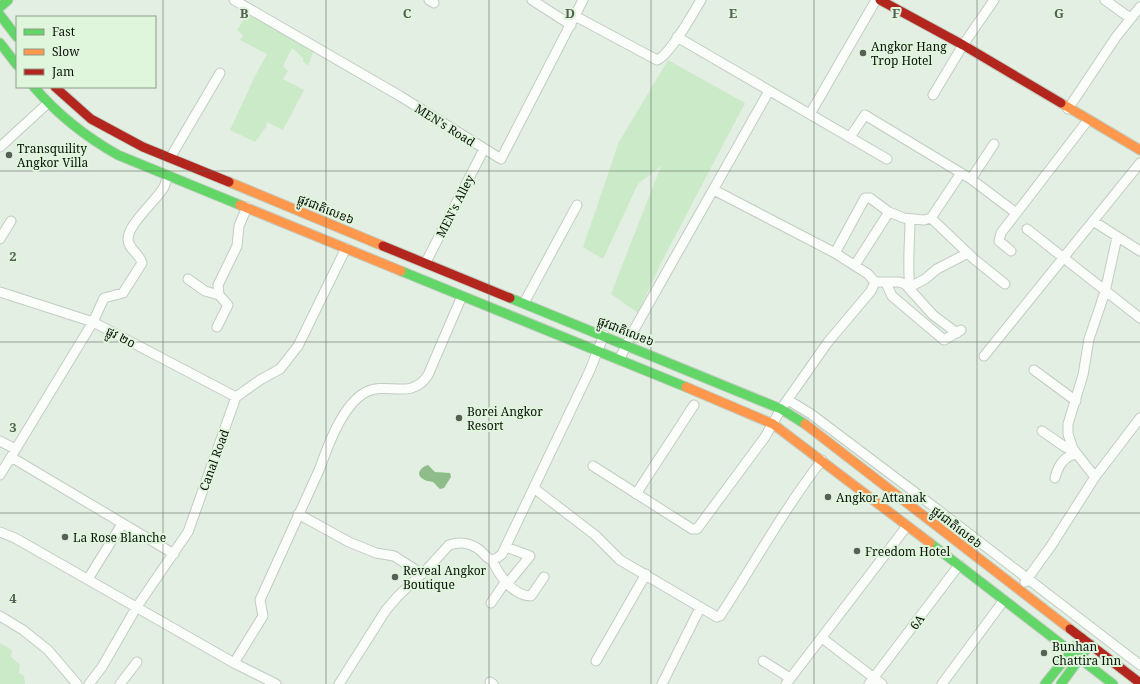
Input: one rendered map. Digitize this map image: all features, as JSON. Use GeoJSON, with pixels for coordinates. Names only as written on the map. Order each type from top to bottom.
{"type":"FeatureCollection","features":[{"type":"Feature","properties":{"kind":"main road"},"geometry":{"type":"LineString","coordinates":[[0,8],[8,0]]}},
{"type":"Feature","properties":{"kind":"main road"},"geometry":{"type":"LineString","coordinates":[[880,0],[963,45],[1068,109],[1140,150]]}},
{"type":"Feature","properties":{"kind":"main road"},"geometry":{"type":"LineString","coordinates":[[0,15],[16,36]]}},
{"type":"Feature","properties":{"kind":"main road"},"geometry":{"type":"LineString","coordinates":[[0,43],[16,64]]}},
{"type":"Feature","properties":{"kind":"main road"},"geometry":{"type":"LineString","coordinates":[[35,88],[47,104],[68,123],[118,155],[599,351],[773,424],[1113,684]]}},
{"type":"Feature","properties":{"kind":"main road","name":"ផ្លូវជាតិលេខ៦"},"geometry":{"type":"LineString","coordinates":[[56,88],[91,119],[123,138],[781,409],[805,424],[1140,683]]}},
{"type":"Feature","properties":{"kind":"main road"},"geometry":{"type":"LineString","coordinates":[[1045,684],[1082,638]]}},
{"type":"Feature","properties":{"kind":"main road"},"geometry":{"type":"LineString","coordinates":[[1061,684],[1090,644]]}},
{"type":"Feature","properties":{"kind":"street","name":"MEN's Road"},"geometry":{"type":"LineString","coordinates":[[234,0],[400,96],[501,159],[583,0]]}},
{"type":"Feature","properties":{"kind":"street"},"geometry":{"type":"LineString","coordinates":[[532,0],[571,25]]}},
{"type":"Feature","properties":{"kind":"street"},"geometry":{"type":"LineString","coordinates":[[575,16],[657,60],[664,56],[701,0]]}},
{"type":"Feature","properties":{"kind":"street"},"geometry":{"type":"LineString","coordinates":[[810,114],[876,0]]}},
{"type":"Feature","properties":{"kind":"street"},"geometry":{"type":"LineString","coordinates":[[933,95],[963,45],[994,0]]}},
{"type":"Feature","properties":{"kind":"street"},"geometry":{"type":"LineString","coordinates":[[1105,0],[1130,18]]}},
{"type":"Feature","properties":{"kind":"street"},"geometry":{"type":"LineString","coordinates":[[1068,109],[1130,18],[1140,6]]}},
{"type":"Feature","properties":{"kind":"street"},"geometry":{"type":"LineString","coordinates":[[677,37],[887,159]]}},
{"type":"Feature","properties":{"kind":"street"},"geometry":{"type":"LineString","coordinates":[[170,158],[220,72]]}},
{"type":"Feature","properties":{"kind":"street"},"geometry":{"type":"LineString","coordinates":[[619,360],[626,344],[769,91]]}},
{"type":"Feature","properties":{"kind":"street"},"geometry":{"type":"LineString","coordinates":[[0,147],[47,104]]}},
{"type":"Feature","properties":{"kind":"street"},"geometry":{"type":"LineString","coordinates":[[850,137],[865,115],[971,179],[1016,212]]}},
{"type":"Feature","properties":{"kind":"street"},"geometry":{"type":"LineString","coordinates":[[1011,251],[1001,245],[999,238],[1016,212],[1088,120]]}},
{"type":"Feature","properties":{"kind":"street"},"geometry":{"type":"LineString","coordinates":[[971,179],[994,144]]}},
{"type":"Feature","properties":{"kind":"street","name":"MEN's Alley"},"geometry":{"type":"LineString","coordinates":[[426,262],[484,149]]}},
{"type":"Feature","properties":{"kind":"street"},"geometry":{"type":"LineString","coordinates":[[984,356],[1140,163]]}},
{"type":"Feature","properties":{"kind":"street"},"geometry":{"type":"LineString","coordinates":[[836,253],[865,198],[870,198],[889,212],[900,217],[924,220],[931,218],[961,173]]}},
{"type":"Feature","properties":{"kind":"street"},"geometry":{"type":"LineString","coordinates":[[0,475],[93,322],[104,298],[123,293],[142,263],[141,259],[130,246],[128,238],[135,224],[164,187],[168,176]]}},
{"type":"Feature","properties":{"kind":"street"},"geometry":{"type":"LineString","coordinates":[[714,190],[836,253],[855,265],[875,282],[899,282],[910,287],[930,312],[959,331],[944,340],[892,296],[886,283]]}},
{"type":"Feature","properties":{"kind":"street"},"geometry":{"type":"LineString","coordinates":[[524,303],[577,205]]}},
{"type":"Feature","properties":{"kind":"street"},"geometry":{"type":"LineString","coordinates":[[217,327],[228,305],[219,294],[218,285],[237,246],[239,226],[247,207]]}},
{"type":"Feature","properties":{"kind":"street"},"geometry":{"type":"LineString","coordinates":[[855,265],[889,212]]}},
{"type":"Feature","properties":{"kind":"street"},"geometry":{"type":"LineString","coordinates":[[931,218],[1004,284]]}},
{"type":"Feature","properties":{"kind":"street"},"geometry":{"type":"LineString","coordinates":[[910,219],[908,266],[910,287]]}},
{"type":"Feature","properties":{"kind":"street"},"geometry":{"type":"LineString","coordinates":[[1093,220],[1140,251]]}},
{"type":"Feature","properties":{"kind":"street"},"geometry":{"type":"LineString","coordinates":[[0,239],[11,221]]}},
{"type":"Feature","properties":{"kind":"street"},"geometry":{"type":"LineString","coordinates":[[1027,229],[1105,292],[1140,318]]}},
{"type":"Feature","properties":{"kind":"street"},"geometry":{"type":"LineString","coordinates":[[1095,477],[1075,452],[1068,430],[1083,375],[1089,339],[1105,292],[1117,237]]}},
{"type":"Feature","properties":{"kind":"street"},"geometry":{"type":"LineString","coordinates":[[236,397],[260,380],[280,369],[298,346],[346,248]]}},
{"type":"Feature","properties":{"kind":"street"},"geometry":{"type":"LineString","coordinates":[[910,287],[925,279],[937,269],[968,253]]}},
{"type":"Feature","properties":{"kind":"street"},"geometry":{"type":"LineString","coordinates":[[188,279],[205,291],[219,294]]}},
{"type":"Feature","properties":{"kind":"street"},"geometry":{"type":"LineString","coordinates":[[593,466],[692,528],[697,528],[773,424],[781,409],[828,342],[871,291],[875,282]]}},
{"type":"Feature","properties":{"kind":"street","name":"ផ្លូវ ២០"},"geometry":{"type":"LineString","coordinates":[[0,292],[93,322],[236,397]]}},
{"type":"Feature","properties":{"kind":"street"},"geometry":{"type":"LineString","coordinates":[[234,663],[263,616],[260,600],[275,570],[298,514],[320,468],[331,438],[349,407],[361,395],[373,389],[410,389],[421,384],[428,375],[462,296]]}},
{"type":"Feature","properties":{"kind":"street"},"geometry":{"type":"LineString","coordinates":[[492,560],[502,554],[535,489],[599,351],[604,335]]}},
{"type":"Feature","properties":{"kind":"street"},"geometry":{"type":"LineString","coordinates":[[1034,370],[1076,401]]}},
{"type":"Feature","properties":{"kind":"street","name":"Canal Road"},"geometry":{"type":"LineString","coordinates":[[89,684],[102,667],[136,608],[188,532],[236,397]]}},
{"type":"Feature","properties":{"kind":"street"},"geometry":{"type":"LineString","coordinates":[[788,400],[811,414],[1139,663],[1128,674]]}},
{"type":"Feature","properties":{"kind":"street"},"geometry":{"type":"LineString","coordinates":[[636,494],[694,405]]}},
{"type":"Feature","properties":{"kind":"street"},"geometry":{"type":"LineString","coordinates":[[1019,590],[1051,546],[1095,477],[1140,418]]}},
{"type":"Feature","properties":{"kind":"street"},"geometry":{"type":"LineString","coordinates":[[1042,431],[1075,452]]}},
{"type":"Feature","properties":{"kind":"street"},"geometry":{"type":"LineString","coordinates":[[0,440],[13,453],[122,524],[174,554]]}},
{"type":"Feature","properties":{"kind":"street"},"geometry":{"type":"LineString","coordinates":[[1055,478],[1057,469],[1066,458],[1075,452]]}},
{"type":"Feature","properties":{"kind":"street"},"geometry":{"type":"LineString","coordinates":[[535,489],[595,535],[620,560],[646,574],[714,616],[720,616],[800,488],[822,460]]}},
{"type":"Feature","properties":{"kind":"street"},"geometry":{"type":"LineString","coordinates":[[298,514],[349,542],[376,553],[394,556],[422,574]]}},
{"type":"Feature","properties":{"kind":"street"},"geometry":{"type":"LineString","coordinates":[[88,579],[122,524]]}},
{"type":"Feature","properties":{"kind":"street"},"geometry":{"type":"LineString","coordinates":[[763,661],[788,681],[907,526]]}},
{"type":"Feature","properties":{"kind":"street"},"geometry":{"type":"LineString","coordinates":[[0,532],[15,538],[234,663],[276,684]]}},
{"type":"Feature","properties":{"kind":"street"},"geometry":{"type":"LineString","coordinates":[[339,684],[386,610],[449,545],[464,543],[474,547],[488,559],[492,560],[497,570],[507,582],[524,596],[531,596],[544,577]]}},
{"type":"Feature","properties":{"kind":"street"},"geometry":{"type":"LineString","coordinates":[[491,603],[530,556],[506,547]]}},
{"type":"Feature","properties":{"kind":"street","name":"6A"},"geometry":{"type":"LineString","coordinates":[[871,681],[959,565]]}},
{"type":"Feature","properties":{"kind":"street"},"geometry":{"type":"LineString","coordinates":[[596,660],[646,574]]}},
{"type":"Feature","properties":{"kind":"street"},"geometry":{"type":"LineString","coordinates":[[942,684],[1004,600]]}},
{"type":"Feature","properties":{"kind":"street"},"geometry":{"type":"LineString","coordinates":[[662,684],[700,608]]}},
{"type":"Feature","properties":{"kind":"street"},"geometry":{"type":"LineString","coordinates":[[0,616],[23,630],[48,650],[77,684]]}},
{"type":"Feature","properties":{"kind":"street"},"geometry":{"type":"LineString","coordinates":[[822,638],[871,681],[882,684]]}},
{"type":"Feature","properties":{"kind":"street"},"geometry":{"type":"LineString","coordinates":[[120,684],[137,662]]}},
{"type":"Feature","properties":{"kind":"shaded area"},"geometry":{"type":"Polygon","coordinates":[[[247,14],[314,50],[308,66],[303,61],[303,58],[292,48],[283,66],[288,71],[283,79],[304,90],[283,130],[267,122],[266,127],[255,142],[230,130],[267,54],[240,40],[243,35],[237,30],[247,14]]]}},
{"type":"Feature","properties":{"kind":"shaded area"},"geometry":{"type":"Polygon","coordinates":[[[668,60],[745,103],[661,263],[638,313],[611,294],[661,166],[638,184],[603,259],[583,247],[619,142],[668,60]]]}},
{"type":"Feature","properties":{"kind":"shaded area"},"geometry":{"type":"Polygon","coordinates":[[[428,465],[435,472],[450,473],[451,477],[444,488],[440,489],[433,482],[425,480],[419,475],[423,467],[428,465]]]}},
{"type":"Feature","properties":{"kind":"shaded area"},"geometry":{"type":"Polygon","coordinates":[[[0,643],[12,650],[11,657],[20,665],[19,673],[24,676],[25,684],[0,684],[0,643]]]}},
{"type":"Feature","properties":{"kind":"traffic: fast"},"geometry":{"type":"LineString","coordinates":[[0,7],[8,0]]}},
{"type":"Feature","properties":{"kind":"traffic: fast"},"geometry":{"type":"LineString","coordinates":[[0,15],[16,36]]}},
{"type":"Feature","properties":{"kind":"traffic: fast"},"geometry":{"type":"LineString","coordinates":[[0,43],[16,64]]}},
{"type":"Feature","properties":{"kind":"traffic: fast"},"geometry":{"type":"LineString","coordinates":[[35,88],[73,125],[118,155],[240,205]]}},
{"type":"Feature","properties":{"kind":"traffic: fast"},"geometry":{"type":"LineString","coordinates":[[401,271],[686,387]]}},
{"type":"Feature","properties":{"kind":"traffic: fast"},"geometry":{"type":"LineString","coordinates":[[510,298],[781,409],[805,424]]}},
{"type":"Feature","properties":{"kind":"traffic: fast"},"geometry":{"type":"LineString","coordinates":[[930,543],[1113,684]]}},
{"type":"Feature","properties":{"kind":"traffic: fast"},"geometry":{"type":"LineString","coordinates":[[1045,684],[1082,638]]}},
{"type":"Feature","properties":{"kind":"traffic: fast"},"geometry":{"type":"LineString","coordinates":[[1061,684],[1090,644]]}},
{"type":"Feature","properties":{"kind":"traffic: slow"},"geometry":{"type":"LineString","coordinates":[[1061,103],[1140,150]]}},
{"type":"Feature","properties":{"kind":"traffic: slow"},"geometry":{"type":"LineString","coordinates":[[229,182],[383,246]]}},
{"type":"Feature","properties":{"kind":"traffic: slow"},"geometry":{"type":"LineString","coordinates":[[240,205],[401,271]]}},
{"type":"Feature","properties":{"kind":"traffic: slow"},"geometry":{"type":"LineString","coordinates":[[686,387],[773,424],[930,543]]}},
{"type":"Feature","properties":{"kind":"traffic: slow"},"geometry":{"type":"LineString","coordinates":[[805,424],[1070,629]]}},
{"type":"Feature","properties":{"kind":"traffic: jam"},"geometry":{"type":"LineString","coordinates":[[880,0],[963,45],[1061,103]]}},
{"type":"Feature","properties":{"kind":"traffic: jam"},"geometry":{"type":"LineString","coordinates":[[56,88],[91,119],[143,147],[229,182]]}},
{"type":"Feature","properties":{"kind":"traffic: jam"},"geometry":{"type":"LineString","coordinates":[[383,246],[510,298]]}},
{"type":"Feature","properties":{"kind":"traffic: jam"},"geometry":{"type":"LineString","coordinates":[[1070,629],[1140,683]]}},
{"type":"Feature","properties":{"kind":"place","name":"Angkor Hang Trop Hotel"},"geometry":{"type":"Point","coordinates":[863,53]}},
{"type":"Feature","properties":{"kind":"place","name":"Transquility Angkor Villa"},"geometry":{"type":"Point","coordinates":[9,155]}},
{"type":"Feature","properties":{"kind":"place","name":"Borei Angkor Resort"},"geometry":{"type":"Point","coordinates":[459,418]}},
{"type":"Feature","properties":{"kind":"place","name":"Angkor Attanak"},"geometry":{"type":"Point","coordinates":[828,497]}},
{"type":"Feature","properties":{"kind":"place","name":"La Rose Blanche"},"geometry":{"type":"Point","coordinates":[65,537]}},
{"type":"Feature","properties":{"kind":"place","name":"Freedom Hotel"},"geometry":{"type":"Point","coordinates":[857,551]}},
{"type":"Feature","properties":{"kind":"place","name":"Reveal Angkor Boutique"},"geometry":{"type":"Point","coordinates":[395,577]}},
{"type":"Feature","properties":{"kind":"place","name":"Bunhan Chattira Inn"},"geometry":{"type":"Point","coordinates":[1044,653]}}]}
